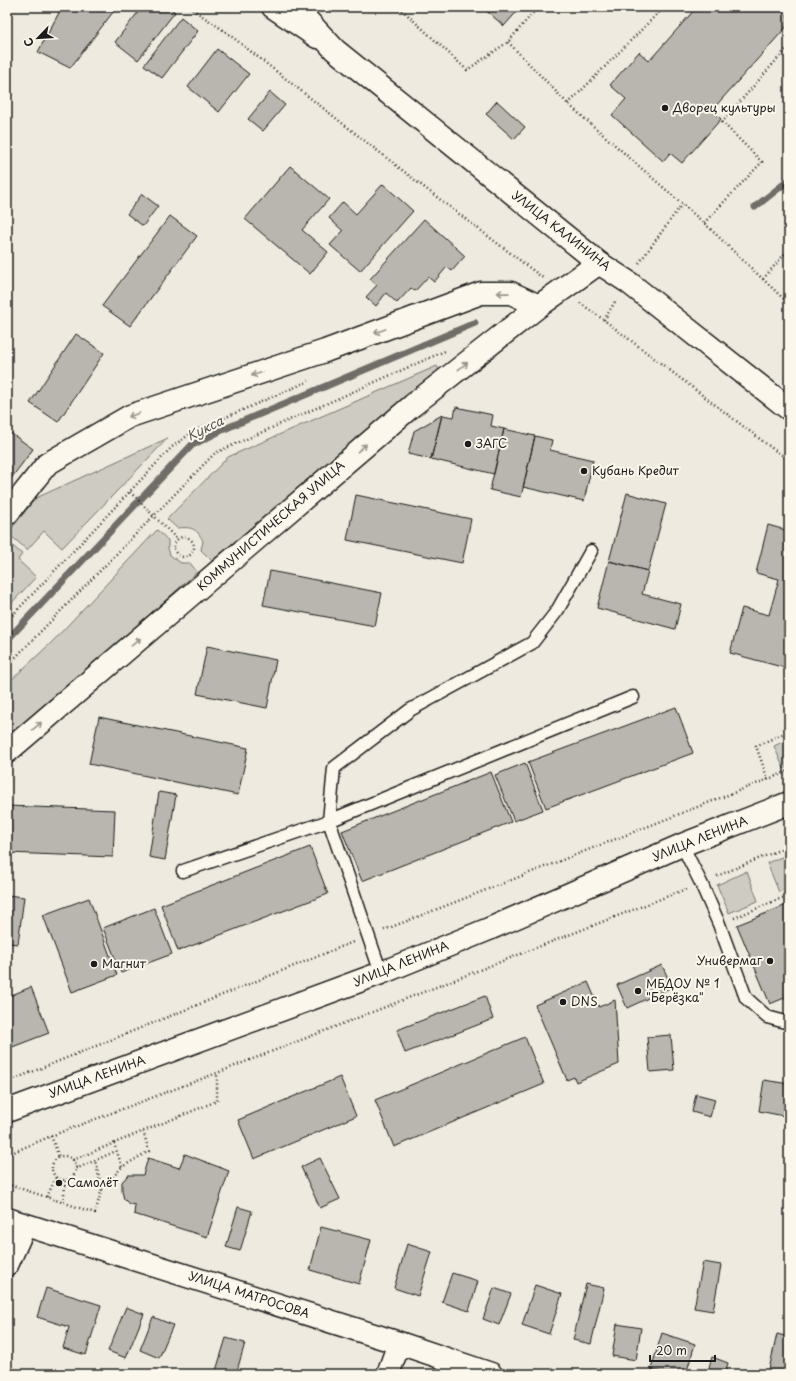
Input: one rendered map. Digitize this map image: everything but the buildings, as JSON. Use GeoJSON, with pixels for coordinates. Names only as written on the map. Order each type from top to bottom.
{"type":"FeatureCollection","features":[{"type":"Feature","properties":{"kind":"street","name":"УЛИЦА КАЛИНИНА"},"geometry":{"type":"LineString","coordinates":[[273,7],[335,50],[599,263],[628,282],[789,409]]}},
{"type":"Feature","properties":{"kind":"street","name":"УЛИЦА КАЛИНИНА"},"geometry":{"type":"LineString","coordinates":[[295,7],[335,50]]}},
{"type":"Feature","properties":{"kind":"street","name":"КОММУНИСТИЧЕСКАЯ УЛИЦА"},"geometry":{"type":"LineString","coordinates":[[7,752],[413,405],[539,306],[599,263]]}},
{"type":"Feature","properties":{"kind":"street"},"geometry":{"type":"LineString","coordinates":[[7,514],[47,464],[130,416],[325,351],[481,293],[511,293],[539,306]]}},
{"type":"Feature","properties":{"kind":"street","name":"УЛИЦА ЛЕНИНА"},"geometry":{"type":"LineString","coordinates":[[7,1111],[381,973],[489,929],[682,845],[789,803]]}},
{"type":"Feature","properties":{"kind":"street"},"geometry":{"type":"LineString","coordinates":[[7,1265],[16,1222]]}},
{"type":"Feature","properties":{"kind":"street","name":"УЛИЦА МАТРОСОВА"},"geometry":{"type":"LineString","coordinates":[[16,1222],[399,1342],[491,1374]]}},
{"type":"Feature","properties":{"kind":"street"},"geometry":{"type":"LineString","coordinates":[[388,1374],[399,1342]]}},
{"type":"Feature","properties":{"kind":"lane"},"geometry":{"type":"LineString","coordinates":[[381,973],[329,821],[334,768],[410,710],[532,643],[557,611],[591,551]]}},
{"type":"Feature","properties":{"kind":"lane"},"geometry":{"type":"LineString","coordinates":[[183,871],[329,821],[632,697]]}},
{"type":"Feature","properties":{"kind":"lane"},"geometry":{"type":"LineString","coordinates":[[682,845],[719,924],[746,998],[767,1017],[789,1023]]}},
{"type":"Feature","properties":{"kind":"path"},"geometry":{"type":"LineString","coordinates":[[189,7],[226,32],[425,188],[560,290],[604,320],[789,460]]}},
{"type":"Feature","properties":{"kind":"path"},"geometry":{"type":"LineString","coordinates":[[399,7],[467,70],[508,42],[538,7]]}},
{"type":"Feature","properties":{"kind":"path"},"geometry":{"type":"LineString","coordinates":[[568,104],[664,7]]}},
{"type":"Feature","properties":{"kind":"path"},"geometry":{"type":"LineString","coordinates":[[508,42],[568,104],[704,223],[789,304]]}},
{"type":"Feature","properties":{"kind":"path"},"geometry":{"type":"LineString","coordinates":[[704,223],[762,162],[722,122],[789,46]]}},
{"type":"Feature","properties":{"kind":"path"},"geometry":{"type":"LineString","coordinates":[[604,320],[644,254],[682,204]]}},
{"type":"Feature","properties":{"kind":"path"},"geometry":{"type":"LineString","coordinates":[[763,278],[789,249]]}},
{"type":"Feature","properties":{"kind":"path"},"geometry":{"type":"LineString","coordinates":[[7,666],[215,453],[446,350]]}},
{"type":"Feature","properties":{"kind":"path"},"geometry":{"type":"LineString","coordinates":[[7,621],[172,447],[194,431],[311,380]]}},
{"type":"Feature","properties":{"kind":"path"},"geometry":{"type":"LineString","coordinates":[[130,492],[177,539]]}},
{"type":"Feature","properties":{"kind":"path"},"geometry":{"type":"LineString","coordinates":[[181,536],[186,536],[191,539],[195,548],[193,553],[188,557],[177,555],[174,550],[174,544],[177,539],[181,536]]}},
{"type":"Feature","properties":{"kind":"path"},"geometry":{"type":"LineString","coordinates":[[768,780],[756,746],[789,731]]}},
{"type":"Feature","properties":{"kind":"path"},"geometry":{"type":"LineString","coordinates":[[7,1082],[368,936],[789,771]]}},
{"type":"Feature","properties":{"kind":"path"},"geometry":{"type":"LineString","coordinates":[[7,1155],[51,1136],[217,1073],[701,883],[789,846]]}},
{"type":"Feature","properties":{"kind":"path"},"geometry":{"type":"LineString","coordinates":[[719,924],[789,895]]}},
{"type":"Feature","properties":{"kind":"path"},"geometry":{"type":"LineString","coordinates":[[73,1160],[217,1101],[217,1073]]}},
{"type":"Feature","properties":{"kind":"path"},"geometry":{"type":"LineString","coordinates":[[7,1184],[94,1213],[102,1189],[122,1168],[149,1151],[143,1131]]}},
{"type":"Feature","properties":{"kind":"path"},"geometry":{"type":"LineString","coordinates":[[51,1136],[59,1157]]}},
{"type":"Feature","properties":{"kind":"path"},"geometry":{"type":"LineString","coordinates":[[114,1143],[122,1168]]}},
{"type":"Feature","properties":{"kind":"path"},"geometry":{"type":"LineString","coordinates":[[76,1169],[116,1151]]}},
{"type":"Feature","properties":{"kind":"path"},"geometry":{"type":"LineString","coordinates":[[66,1156],[75,1162],[76,1169],[73,1176],[66,1180],[56,1177],[52,1169],[55,1160],[59,1157],[66,1156]]}},
{"type":"Feature","properties":{"kind":"path"},"geometry":{"type":"LineString","coordinates":[[95,1161],[102,1189]]}},
{"type":"Feature","properties":{"kind":"path"},"geometry":{"type":"LineString","coordinates":[[47,1197],[56,1177]]}},
{"type":"Feature","properties":{"kind":"path"},"geometry":{"type":"LineString","coordinates":[[63,1202],[66,1180]]}},
{"type":"Feature","properties":{"kind":"shaded area"},"geometry":{"type":"Polygon","coordinates":[[[437,366],[439,370],[212,561],[201,550],[203,541],[195,530],[190,528],[177,528],[167,519],[228,457],[437,366]]]}},
{"type":"Feature","properties":{"kind":"shaded area"},"geometry":{"type":"Polygon","coordinates":[[[168,438],[62,548],[44,531],[27,550],[8,533],[36,498],[168,438]]]}},
{"type":"Feature","properties":{"kind":"shaded area"},"geometry":{"type":"Polygon","coordinates":[[[157,530],[168,540],[170,555],[181,563],[190,563],[197,572],[7,743],[7,684],[53,641],[157,530]]]}},
{"type":"Feature","properties":{"kind":"shaded area"},"geometry":{"type":"Polygon","coordinates":[[[7,541],[22,554],[18,560],[36,577],[7,608],[7,541]]]}},
{"type":"Feature","properties":{"kind":"shaded area"},"geometry":{"type":"Polygon","coordinates":[[[789,739],[789,766],[784,769],[774,746],[789,739]]]}},
{"type":"Feature","properties":{"kind":"shaded area"},"geometry":{"type":"Polygon","coordinates":[[[789,854],[789,888],[779,892],[767,863],[789,854]]]}},
{"type":"Feature","properties":{"kind":"shaded area"},"geometry":{"type":"Polygon","coordinates":[[[747,871],[758,901],[729,913],[717,885],[747,871]]]}},
{"type":"Feature","properties":{"kind":"waterway","name":"Кукса"},"geometry":{"type":"LineString","coordinates":[[755,207],[789,180]]}},
{"type":"Feature","properties":{"kind":"waterway","name":"Кукса"},"geometry":{"type":"LineString","coordinates":[[7,640],[192,445],[222,430],[475,323]]}},
{"type":"Feature","properties":{"kind":"place","name":"Дворец культуры"},"geometry":{"type":"Point","coordinates":[665,108]}},
{"type":"Feature","properties":{"kind":"place","name":"ЗАГС"},"geometry":{"type":"Point","coordinates":[468,444]}},
{"type":"Feature","properties":{"kind":"place","name":"Кубань Кредит"},"geometry":{"type":"Point","coordinates":[584,471]}},
{"type":"Feature","properties":{"kind":"place","name":"Универмаг"},"geometry":{"type":"Point","coordinates":[770,961]}},
{"type":"Feature","properties":{"kind":"place","name":"Магнит"},"geometry":{"type":"Point","coordinates":[94,964]}},
{"type":"Feature","properties":{"kind":"place","name":"МБДОУ № 1 \"Берёзка\""},"geometry":{"type":"Point","coordinates":[638,991]}},
{"type":"Feature","properties":{"kind":"place","name":"DNS"},"geometry":{"type":"Point","coordinates":[563,1002]}},
{"type":"Feature","properties":{"kind":"place","name":"Самолёт"},"geometry":{"type":"Point","coordinates":[59,1183]}}]}
